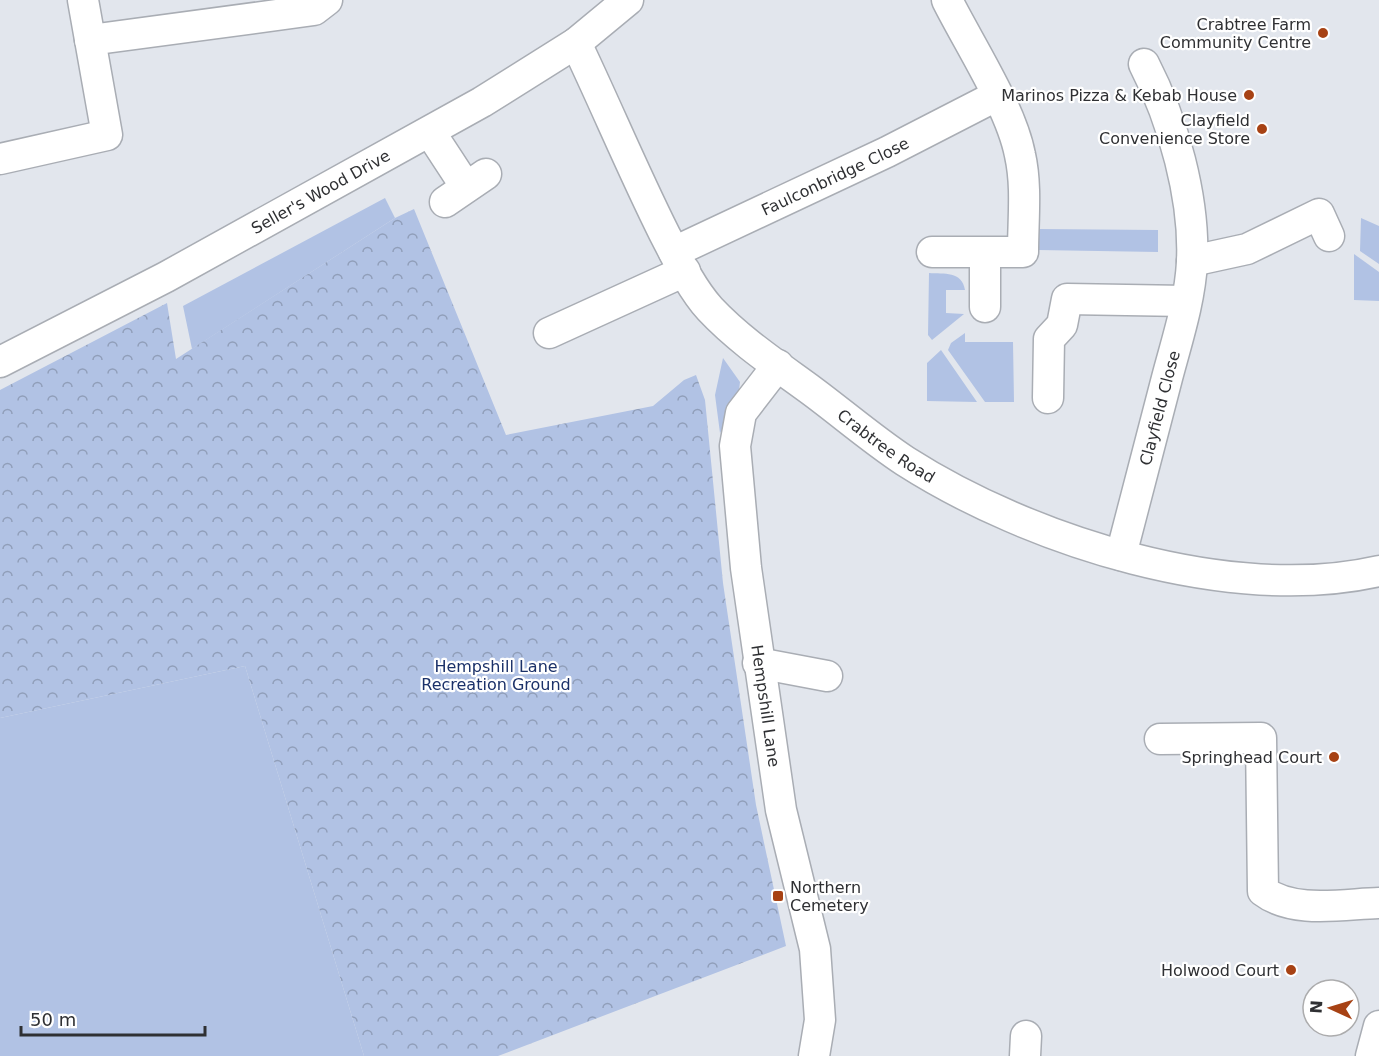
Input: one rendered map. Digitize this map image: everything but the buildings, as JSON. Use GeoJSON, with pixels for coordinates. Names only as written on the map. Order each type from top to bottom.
{"type":"FeatureCollection","features":[{"type":"Feature","properties":{"kind":"street"},"geometry":{"type":"LineString","coordinates":[[0,159],[107,135],[83,0]]}},
{"type":"Feature","properties":{"kind":"street"},"geometry":{"type":"LineString","coordinates":[[90,40],[314,10],[327,0]]}},
{"type":"Feature","properties":{"kind":"street","name":"Seller's Wood Drive"},"geometry":{"type":"LineString","coordinates":[[0,362],[166,277],[483,102],[576,43],[628,0]]}},
{"type":"Feature","properties":{"kind":"street"},"geometry":{"type":"LineString","coordinates":[[932,252],[1023,252],[1024,178],[1020,153],[1007,117],[947,0]]}},
{"type":"Feature","properties":{"kind":"street","name":"Crabtree Road"},"geometry":{"type":"LineString","coordinates":[[576,43],[642,190],[679,261],[710,308],[778,365],[903,460],[945,485],[1029,522],[1121,555],[1184,570],[1254,580],[1321,580],[1379,571]]}},
{"type":"Feature","properties":{"kind":"street","name":"Clayfield Close"},"geometry":{"type":"LineString","coordinates":[[1121,555],[1186,301],[1192,261],[1187,203],[1177,150],[1156,87],[1144,64]]}},
{"type":"Feature","properties":{"kind":"street","name":"Faulconbridge Close"},"geometry":{"type":"LineString","coordinates":[[549,333],[679,261],[996,96]]}},
{"type":"Feature","properties":{"kind":"street"},"geometry":{"type":"LineString","coordinates":[[430,132],[466,188]]}},
{"type":"Feature","properties":{"kind":"street"},"geometry":{"type":"LineString","coordinates":[[1192,261],[1248,249],[1318,214],[1329,236]]}},
{"type":"Feature","properties":{"kind":"street"},"geometry":{"type":"LineString","coordinates":[[985,252],[985,307]]}},
{"type":"Feature","properties":{"kind":"street"},"geometry":{"type":"LineString","coordinates":[[1048,398],[1049,339],[1062,325],[1067,299],[1186,301]]}},
{"type":"Feature","properties":{"kind":"street","name":"Hempshill Lane"},"geometry":{"type":"LineString","coordinates":[[778,365],[741,413],[735,446],[758,663],[781,810],[815,949],[820,1020],[814,1056]]}},
{"type":"Feature","properties":{"kind":"street"},"geometry":{"type":"LineString","coordinates":[[758,663],[827,676]]}},
{"type":"Feature","properties":{"kind":"street"},"geometry":{"type":"LineString","coordinates":[[1160,739],[1261,738],[1263,891],[1276,902],[1295,904],[1379,903]]}},
{"type":"Feature","properties":{"kind":"street"},"geometry":{"type":"LineString","coordinates":[[1371,1056],[1379,1026]]}},
{"type":"Feature","properties":{"kind":"green space"},"geometry":{"type":"Polygon","coordinates":[[[385,198],[395,218],[192,349],[183,306],[385,198]]]}},
{"type":"Feature","properties":{"kind":"green space","name":"Hempshill Lane Recreation Ground"},"geometry":{"type":"Polygon","coordinates":[[[414,209],[506,435],[653,406],[684,380],[696,375],[705,400],[723,583],[756,805],[786,946],[498,1056],[364,1056],[245,666],[0,718],[0,390],[167,303],[176,359],[395,218],[414,209]]]}},
{"type":"Feature","properties":{"kind":"green space"},"geometry":{"type":"Polygon","coordinates":[[[1361,218],[1379,226],[1379,264],[1360,251],[1361,218]]]}},
{"type":"Feature","properties":{"kind":"green space"},"geometry":{"type":"Polygon","coordinates":[[[1038,229],[1158,230],[1158,252],[1038,250],[1038,229]]]}},
{"type":"Feature","properties":{"kind":"green space"},"geometry":{"type":"Polygon","coordinates":[[[1354,254],[1379,272],[1379,301],[1354,300],[1354,254]]]}},
{"type":"Feature","properties":{"kind":"green space"},"geometry":{"type":"Polygon","coordinates":[[[929,273],[952,275],[960,279],[965,290],[946,290],[946,313],[964,314],[932,340],[928,335],[929,273]]]}},
{"type":"Feature","properties":{"kind":"green space"},"geometry":{"type":"Polygon","coordinates":[[[965,333],[965,342],[1013,342],[1014,402],[985,402],[948,350],[951,343],[965,333]]]}},
{"type":"Feature","properties":{"kind":"green space"},"geometry":{"type":"Polygon","coordinates":[[[941,350],[977,402],[927,401],[927,363],[941,350]]]}},
{"type":"Feature","properties":{"kind":"green space"},"geometry":{"type":"Polygon","coordinates":[[[723,358],[740,382],[738,398],[720,433],[715,395],[723,358]]]}},
{"type":"Feature","properties":{"kind":"green space"},"geometry":{"type":"Polygon","coordinates":[[[245,666],[364,1056],[0,1056],[0,718],[245,666]]]}},
{"type":"Feature","properties":{"kind":"place","name":"Crabtree Farm Community Centre"},"geometry":{"type":"Point","coordinates":[1323,33]}},
{"type":"Feature","properties":{"kind":"place","name":"Marinos Pizza & Kebab House"},"geometry":{"type":"Point","coordinates":[1249,95]}},
{"type":"Feature","properties":{"kind":"place","name":"Clayfield Convenience Store"},"geometry":{"type":"Point","coordinates":[1262,129]}},
{"type":"Feature","properties":{"kind":"place","name":"Springhead Court"},"geometry":{"type":"Point","coordinates":[1334,757]}},
{"type":"Feature","properties":{"kind":"place","name":"Northern Cemetery"},"geometry":{"type":"Point","coordinates":[778,896]}},
{"type":"Feature","properties":{"kind":"place","name":"Holwood Court"},"geometry":{"type":"Point","coordinates":[1291,970]}}]}
